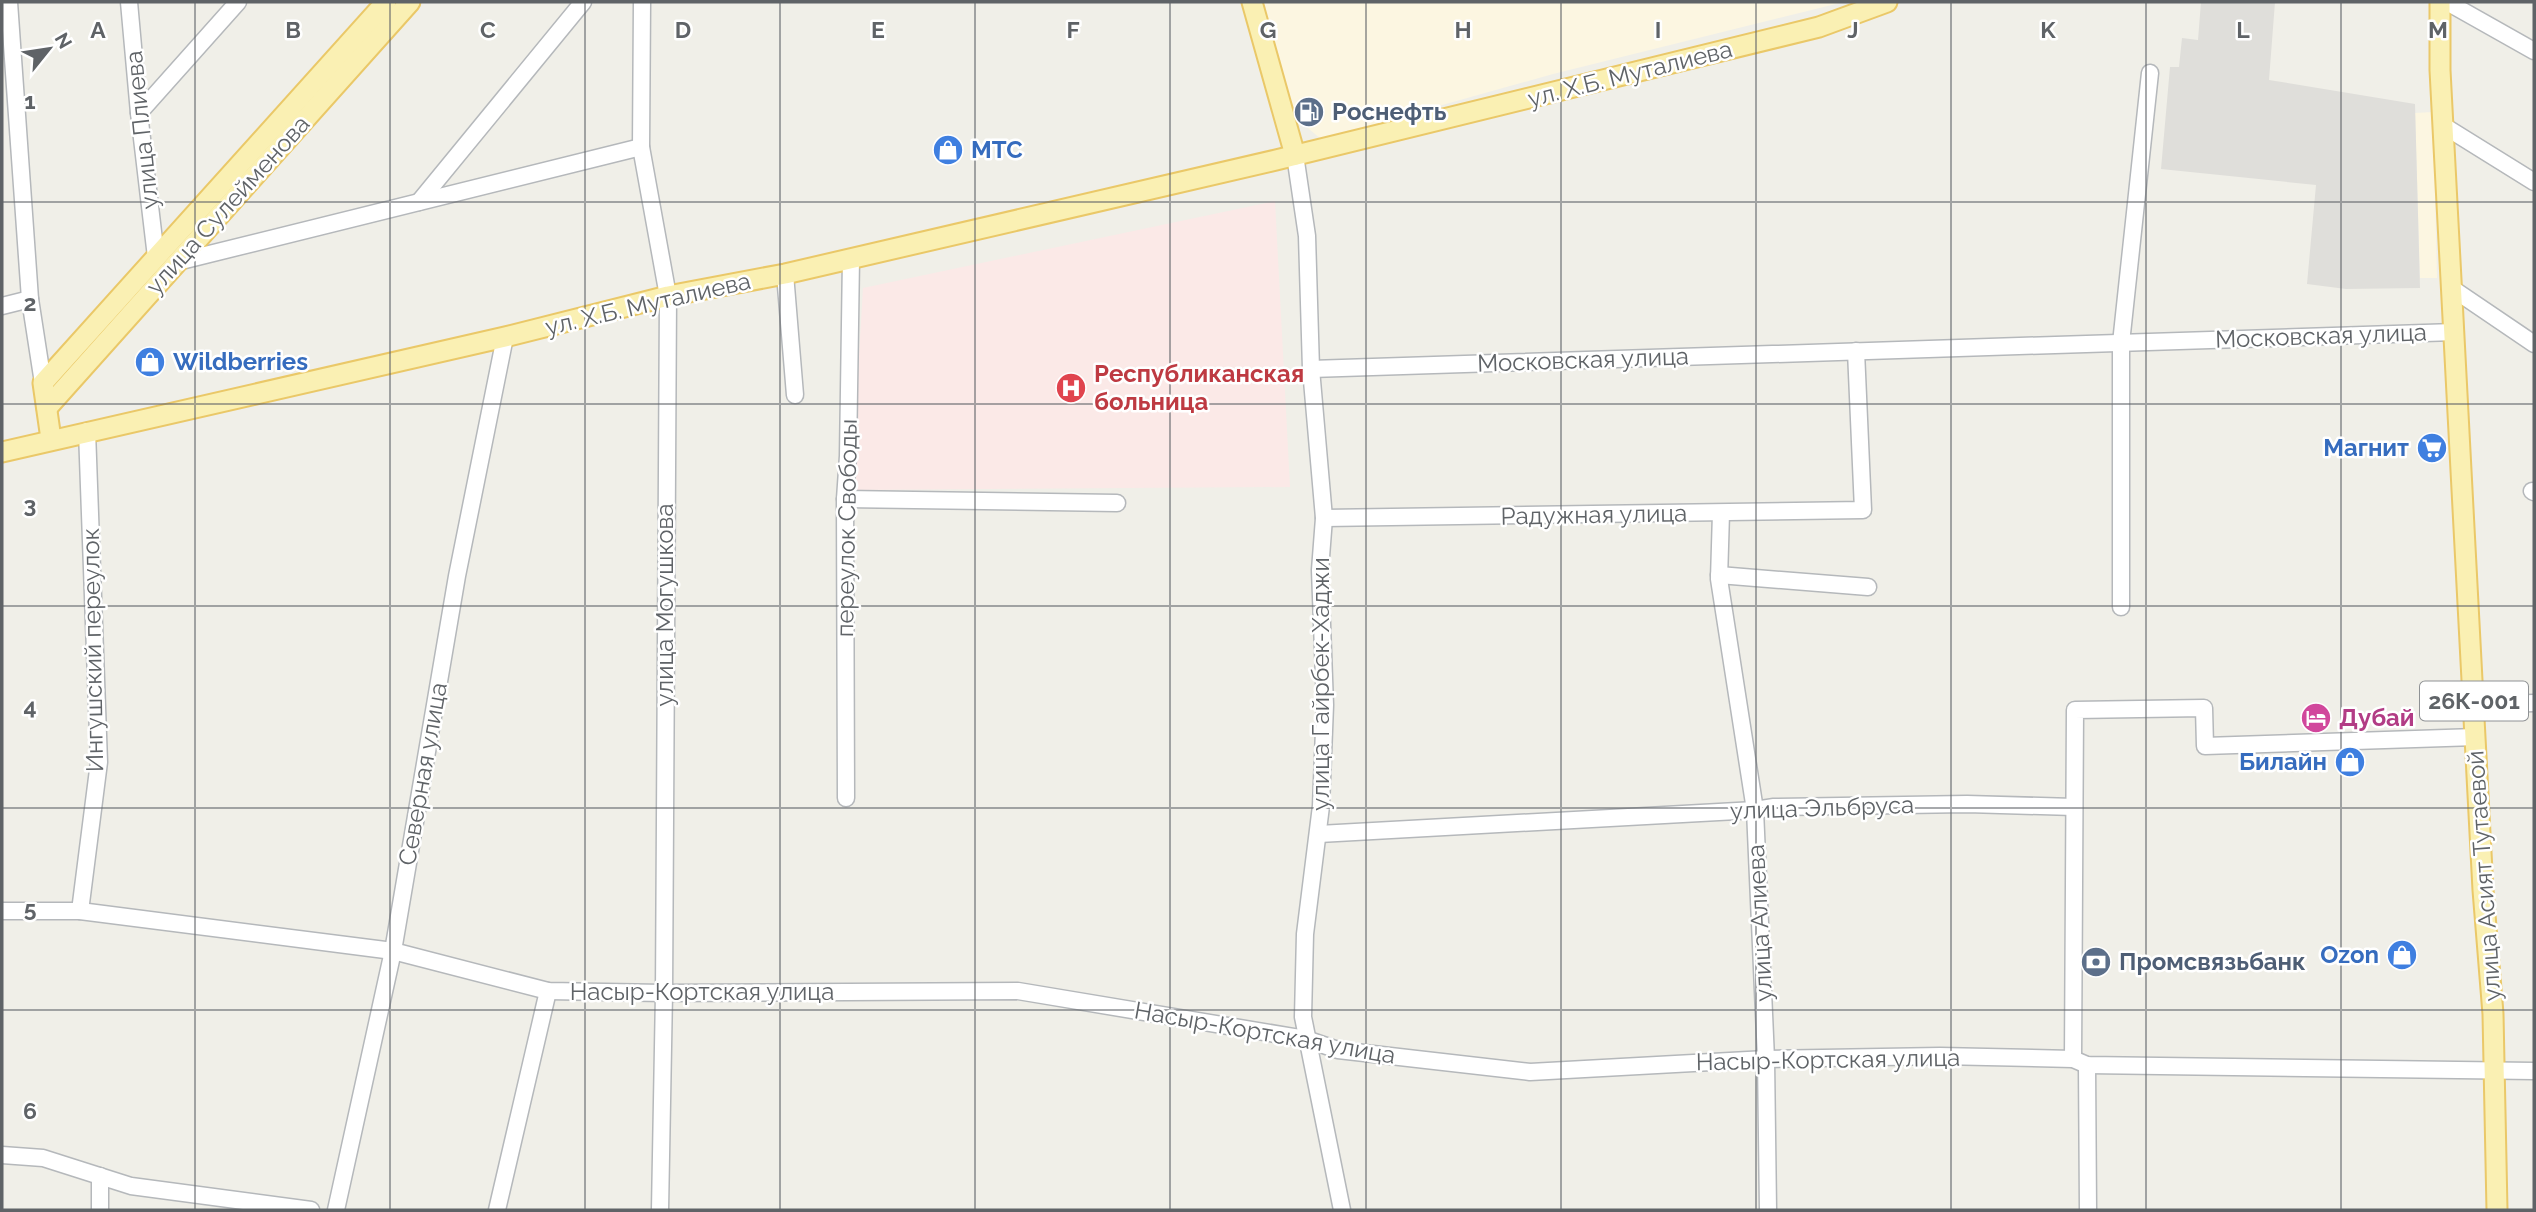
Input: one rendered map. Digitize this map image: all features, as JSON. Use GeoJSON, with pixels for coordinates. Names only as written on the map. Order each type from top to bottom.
{"type":"FeatureCollection","features":[{"type":"Feature","properties":{"kind":"main road","name":"улица Сулейменова"},"geometry":{"type":"LineString","coordinates":[[43,383],[386,2]]}},
{"type":"Feature","properties":{"kind":"main road","name":"улица Сулейменова"},"geometry":{"type":"LineString","coordinates":[[47,408],[410,2]]}},
{"type":"Feature","properties":{"kind":"main road"},"geometry":{"type":"LineString","coordinates":[[1252,2],[1295,155]]}},
{"type":"Feature","properties":{"kind":"main road","name":"ул. Х.Б. Муталиева"},"geometry":{"type":"LineString","coordinates":[[2,452],[87,430],[505,337],[668,296],[785,274],[1371,137],[1819,27],[1887,2]]}},
{"type":"Feature","properties":{"kind":"main road","name":"Московская улица"},"geometry":{"type":"LineString","coordinates":[[2440,2],[2440,70],[2455,332]]}},
{"type":"Feature","properties":{"kind":"main road","name":"улица Асият Тутаевой"},"geometry":{"type":"LineString","coordinates":[[2455,332],[2495,1071],[2497,1210]]}},
{"type":"Feature","properties":{"kind":"main road"},"geometry":{"type":"LineString","coordinates":[[43,383],[51,439]]}},
{"type":"Feature","properties":{"kind":"street"},"geometry":{"type":"LineString","coordinates":[[9,2],[10,126],[30,299],[43,383]]}},
{"type":"Feature","properties":{"kind":"street","name":"улица Плиева"},"geometry":{"type":"LineString","coordinates":[[129,2],[156,257]]}},
{"type":"Feature","properties":{"kind":"street"},"geometry":{"type":"LineString","coordinates":[[139,113],[238,2]]}},
{"type":"Feature","properties":{"kind":"street"},"geometry":{"type":"LineString","coordinates":[[419,202],[583,2]]}},
{"type":"Feature","properties":{"kind":"street","name":"улица Могушкова"},"geometry":{"type":"LineString","coordinates":[[642,2],[641,147],[668,296],[664,993],[660,1210]]}},
{"type":"Feature","properties":{"kind":"street"},"geometry":{"type":"LineString","coordinates":[[2447,2],[2534,51]]}},
{"type":"Feature","properties":{"kind":"street"},"geometry":{"type":"LineString","coordinates":[[2121,607],[2121,343],[2150,73]]}},
{"type":"Feature","properties":{"kind":"street"},"geometry":{"type":"LineString","coordinates":[[2444,126],[2534,183]]}},
{"type":"Feature","properties":{"kind":"street"},"geometry":{"type":"LineString","coordinates":[[177,262],[641,147]]}},
{"type":"Feature","properties":{"kind":"street","name":"улица Гайрбек-Хаджи"},"geometry":{"type":"LineString","coordinates":[[1295,155],[1307,236],[1311,369],[1324,518],[1320,570],[1325,705],[1318,834],[1305,934],[1303,1017],[1342,1210]]}},
{"type":"Feature","properties":{"kind":"street","name":"переулок Свободы"},"geometry":{"type":"LineString","coordinates":[[846,798],[845,499],[851,258]]}},
{"type":"Feature","properties":{"kind":"street"},"geometry":{"type":"LineString","coordinates":[[785,274],[796,394]]}},
{"type":"Feature","properties":{"kind":"street"},"geometry":{"type":"LineString","coordinates":[[2453,289],[2534,344]]}},
{"type":"Feature","properties":{"kind":"street"},"geometry":{"type":"LineString","coordinates":[[2,306],[30,299]]}},
{"type":"Feature","properties":{"kind":"street","name":"Московская улица"},"geometry":{"type":"LineString","coordinates":[[1311,369],[2455,332]]}},
{"type":"Feature","properties":{"kind":"street","name":"Северная улица"},"geometry":{"type":"LineString","coordinates":[[336,1210],[393,951],[457,576],[505,337]]}},
{"type":"Feature","properties":{"kind":"street","name":"Радужная улица"},"geometry":{"type":"LineString","coordinates":[[1324,518],[1863,510],[1856,351]]}},
{"type":"Feature","properties":{"kind":"street","name":"Ингушский переулок"},"geometry":{"type":"LineString","coordinates":[[80,911],[99,762],[87,430]]}},
{"type":"Feature","properties":{"kind":"street"},"geometry":{"type":"LineString","coordinates":[[845,499],[1117,503]]}},
{"type":"Feature","properties":{"kind":"street","name":"улица Алиева"},"geometry":{"type":"LineString","coordinates":[[1721,513],[1719,575],[1755,810],[1766,1059],[1768,1210]]}},
{"type":"Feature","properties":{"kind":"street"},"geometry":{"type":"LineString","coordinates":[[1719,575],[1868,587]]}},
{"type":"Feature","properties":{"kind":"street"},"geometry":{"type":"LineString","coordinates":[[2474,705],[2534,703]]}},
{"type":"Feature","properties":{"kind":"street"},"geometry":{"type":"LineString","coordinates":[[2088,1210],[2080,1062],[2074,807],[2075,710],[2204,708],[2205,747],[2476,737]]}},
{"type":"Feature","properties":{"kind":"street","name":"улица Эльбруса"},"geometry":{"type":"LineString","coordinates":[[1318,834],[1774,807],[1967,804],[2074,807]]}},
{"type":"Feature","properties":{"kind":"street","name":"Насыр-Кортская улица"},"geometry":{"type":"LineString","coordinates":[[2,911],[80,911],[393,951],[548,991],[1018,991],[1306,1040],[1338,1050],[1530,1072],[1766,1059],[1940,1056],[2080,1062],[2534,1071]]}},
{"type":"Feature","properties":{"kind":"street"},"geometry":{"type":"LineString","coordinates":[[497,1210],[548,991]]}},
{"type":"Feature","properties":{"kind":"street"},"geometry":{"type":"LineString","coordinates":[[2,1155],[43,1158],[131,1186],[311,1210]]}},
{"type":"Feature","properties":{"kind":"street"},"geometry":{"type":"LineString","coordinates":[[100,1176],[100,1210]]}},
{"type":"Feature","properties":{"kind":"shaded area"},"geometry":{"type":"Polygon","coordinates":[[[1261,2],[1844,2],[1553,74],[1321,139],[1291,114],[1261,2]]]}},
{"type":"Feature","properties":{"kind":"shaded area"},"geometry":{"type":"Polygon","coordinates":[[[2201,2],[2275,2],[2269,80],[2415,104],[2420,288],[2346,289],[2307,284],[2316,185],[2161,169],[2170,67],[2179,67],[2182,38],[2198,40],[2201,2]]]}},
{"type":"Feature","properties":{"kind":"shaded area"},"geometry":{"type":"Polygon","coordinates":[[[2433,112],[2437,278],[2420,278],[2415,113],[2433,112]]]}},
{"type":"Feature","properties":{"kind":"shaded area","name":"Республиканская больница"},"geometry":{"type":"Polygon","coordinates":[[[1275,201],[1290,487],[851,490],[863,288],[1275,201]]]}},
{"type":"Feature","properties":{"kind":"place","name":"Роснефть"},"geometry":{"type":"Point","coordinates":[1309,112]}},
{"type":"Feature","properties":{"kind":"place","name":"МТС"},"geometry":{"type":"Point","coordinates":[948,150]}},
{"type":"Feature","properties":{"kind":"place","name":"Wildberries"},"geometry":{"type":"Point","coordinates":[150,362]}},
{"type":"Feature","properties":{"kind":"place","name":"Республиканская больница"},"geometry":{"type":"Point","coordinates":[1071,388]}},
{"type":"Feature","properties":{"kind":"place","name":"Магнит"},"geometry":{"type":"Point","coordinates":[2432,448]}},
{"type":"Feature","properties":{"kind":"place","name":"Дубай"},"geometry":{"type":"Point","coordinates":[2316,718]}},
{"type":"Feature","properties":{"kind":"place","name":"Билайн"},"geometry":{"type":"Point","coordinates":[2350,762]}},
{"type":"Feature","properties":{"kind":"place","name":"Ozon"},"geometry":{"type":"Point","coordinates":[2402,955]}},
{"type":"Feature","properties":{"kind":"place","name":"Промсвязьбанк"},"geometry":{"type":"Point","coordinates":[2096,962]}}]}
